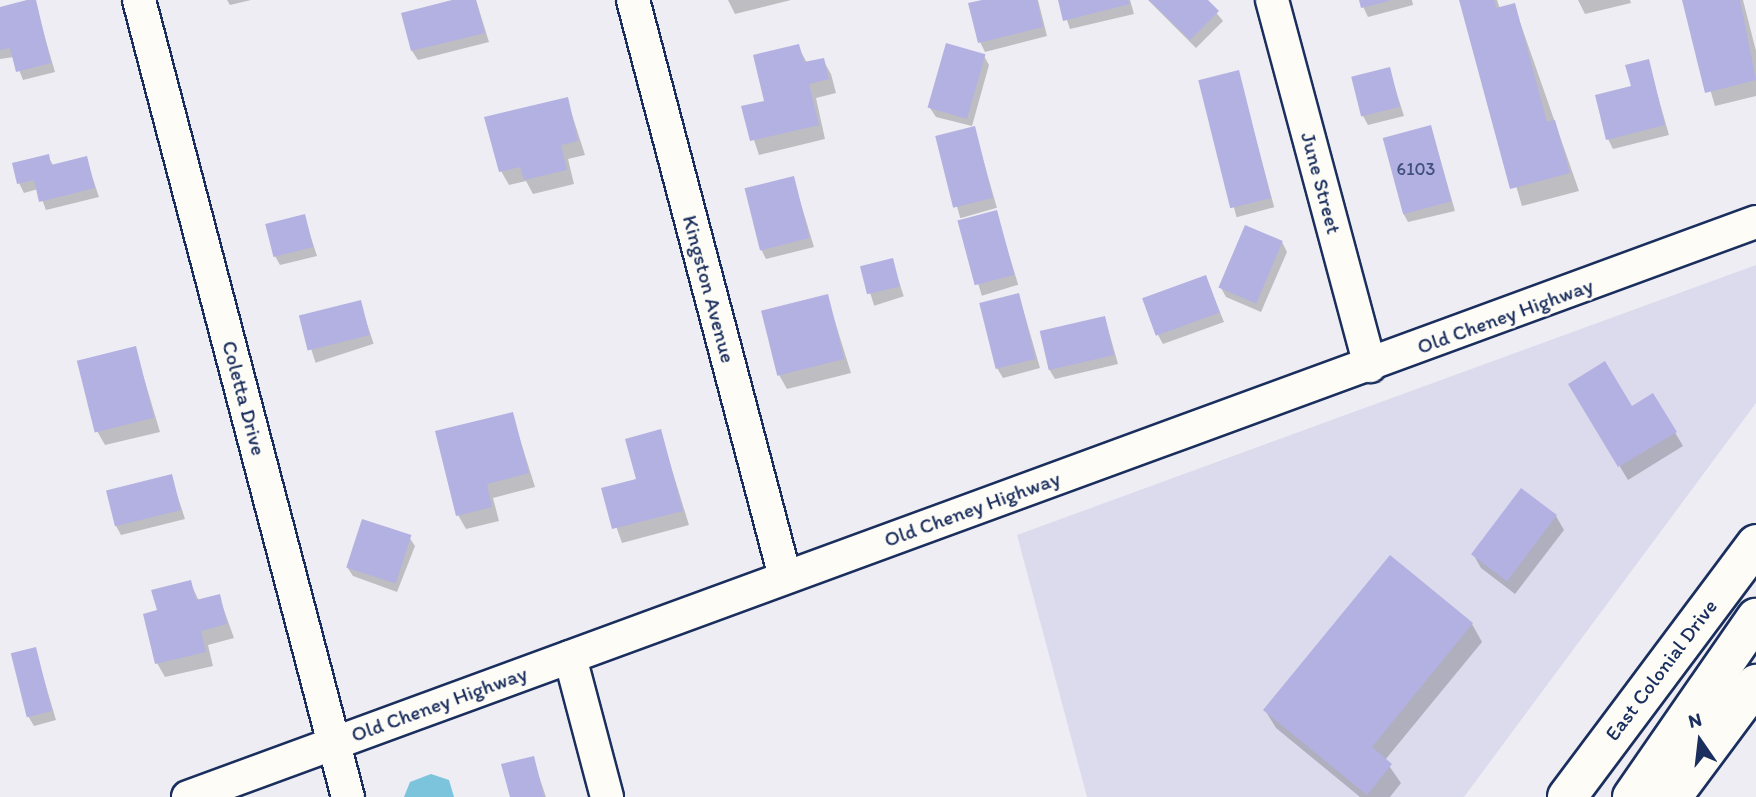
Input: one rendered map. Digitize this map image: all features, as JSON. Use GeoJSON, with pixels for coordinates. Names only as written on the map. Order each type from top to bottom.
{"type":"FeatureCollection","features":[{"type":"Feature","properties":{"kind":"highway","name":"East Colonial Drive"},"geometry":{"type":"LineString","coordinates":[[1567,797],[1756,544]]}},
{"type":"Feature","properties":{"kind":"highway"},"geometry":{"type":"LineString","coordinates":[[1632,797],[1756,618]]}},
{"type":"Feature","properties":{"kind":"highway"},"geometry":{"type":"LineString","coordinates":[[1672,797],[1756,684]]}},
{"type":"Feature","properties":{"kind":"street","name":"Coletta Drive"},"geometry":{"type":"LineString","coordinates":[[139,0],[348,797]]}},
{"type":"Feature","properties":{"kind":"street","name":"Kingston Avenue"},"geometry":{"type":"LineString","coordinates":[[633,0],[785,577]]}},
{"type":"Feature","properties":{"kind":"street","name":"June Street"},"geometry":{"type":"LineString","coordinates":[[1272,0],[1370,366]]}},
{"type":"Feature","properties":{"kind":"street","name":"Old Cheney Highway"},"geometry":{"type":"LineString","coordinates":[[188,797],[785,577],[1370,366],[1756,222]]}},
{"type":"Feature","properties":{"kind":"street"},"geometry":{"type":"LineString","coordinates":[[570,657],[607,797]]}},
{"type":"Feature","properties":{"kind":"shaded area"},"geometry":{"type":"Polygon","coordinates":[[[1756,265],[1756,403],[1464,797],[1087,797],[1017,535],[1756,265]]]}},
{"type":"Feature","properties":{"kind":"water"},"geometry":{"type":"Polygon","coordinates":[[[431,774],[449,780],[454,797],[404,797],[410,782],[431,774]]]}},
{"type":"Feature","properties":{"kind":"building"},"geometry":{"type":"Polygon","coordinates":[[[36,0],[51,63],[16,72],[10,48],[0,50],[0,7],[36,0]]]}},
{"type":"Feature","properties":{"kind":"building"},"geometry":{"type":"Polygon","coordinates":[[[452,0],[476,0],[485,33],[411,51],[401,13],[452,0]]]}},
{"type":"Feature","properties":{"kind":"building"},"geometry":{"type":"Polygon","coordinates":[[[982,0],[1037,0],[1043,27],[978,43],[968,3],[982,0]]]}},
{"type":"Feature","properties":{"kind":"building"},"geometry":{"type":"Polygon","coordinates":[[[1058,0],[1128,0],[1130,4],[1063,21],[1058,0]]]}},
{"type":"Feature","properties":{"kind":"building"},"geometry":{"type":"Polygon","coordinates":[[[1149,0],[1208,0],[1219,11],[1190,40],[1149,0]]]}},
{"type":"Feature","properties":{"kind":"building"},"geometry":{"type":"Polygon","coordinates":[[[1359,0],[1389,0],[1389,1],[1361,8],[1359,0]]]}},
{"type":"Feature","properties":{"kind":"building"},"geometry":{"type":"Polygon","coordinates":[[[1459,0],[1494,0],[1496,8],[1515,3],[1547,122],[1555,120],[1570,173],[1510,189],[1459,0]]]}},
{"type":"Feature","properties":{"kind":"building"},"geometry":{"type":"Polygon","coordinates":[[[1682,0],[1740,0],[1756,80],[1705,93],[1682,0]]]}},
{"type":"Feature","properties":{"kind":"building"},"geometry":{"type":"Polygon","coordinates":[[[946,43],[985,54],[967,119],[928,107],[946,43]]]}},
{"type":"Feature","properties":{"kind":"building"},"geometry":{"type":"Polygon","coordinates":[[[799,44],[804,62],[824,58],[829,79],[809,84],[819,125],[750,141],[741,106],[764,101],[753,55],[799,44]]]}},
{"type":"Feature","properties":{"kind":"building"},"geometry":{"type":"Polygon","coordinates":[[[1649,59],[1665,125],[1606,140],[1595,95],[1631,86],[1625,65],[1649,59]]]}},
{"type":"Feature","properties":{"kind":"building"},"geometry":{"type":"Polygon","coordinates":[[[1390,67],[1400,107],[1361,116],[1351,77],[1390,67]]]}},
{"type":"Feature","properties":{"kind":"building"},"geometry":{"type":"Polygon","coordinates":[[[1239,70],[1271,198],[1230,208],[1198,80],[1239,70]]]}},
{"type":"Feature","properties":{"kind":"building"},"geometry":{"type":"Polygon","coordinates":[[[568,97],[578,141],[561,145],[567,170],[524,180],[520,167],[499,172],[484,117],[568,97]]]}},
{"type":"Feature","properties":{"kind":"building"},"geometry":{"type":"Polygon","coordinates":[[[1431,125],[1451,201],[1403,214],[1383,138],[1431,125]]]}},
{"type":"Feature","properties":{"kind":"building"},"geometry":{"type":"Polygon","coordinates":[[[975,126],[993,198],[953,208],[935,136],[975,126]]]}},
{"type":"Feature","properties":{"kind":"building"},"geometry":{"type":"Polygon","coordinates":[[[49,154],[51,165],[87,156],[95,188],[39,202],[34,180],[17,184],[12,163],[49,154]]]}},
{"type":"Feature","properties":{"kind":"building"},"geometry":{"type":"Polygon","coordinates":[[[794,176],[809,238],[760,250],[745,188],[794,176]]]}},
{"type":"Feature","properties":{"kind":"building"},"geometry":{"type":"Polygon","coordinates":[[[997,210],[1014,275],[975,285],[957,221],[997,210]]]}},
{"type":"Feature","properties":{"kind":"building"},"geometry":{"type":"Polygon","coordinates":[[[305,214],[313,247],[273,257],[265,224],[305,214]]]}},
{"type":"Feature","properties":{"kind":"building"},"geometry":{"type":"Polygon","coordinates":[[[1245,225],[1283,241],[1256,304],[1218,288],[1245,225]]]}},
{"type":"Feature","properties":{"kind":"building"},"geometry":{"type":"Polygon","coordinates":[[[893,258],[900,286],[867,294],[860,266],[893,258]]]}},
{"type":"Feature","properties":{"kind":"building"},"geometry":{"type":"Polygon","coordinates":[[[1206,275],[1220,313],[1156,336],[1142,298],[1206,275]]]}},
{"type":"Feature","properties":{"kind":"building"},"geometry":{"type":"Polygon","coordinates":[[[1019,293],[1035,359],[996,369],[979,303],[1019,293]]]}},
{"type":"Feature","properties":{"kind":"building"},"geometry":{"type":"Polygon","coordinates":[[[828,294],[844,359],[777,376],[761,311],[828,294]]]}},
{"type":"Feature","properties":{"kind":"building"},"geometry":{"type":"Polygon","coordinates":[[[361,300],[370,335],[308,350],[299,315],[361,300]]]}},
{"type":"Feature","properties":{"kind":"building"},"geometry":{"type":"Polygon","coordinates":[[[1105,316],[1114,355],[1049,370],[1040,331],[1105,316]]]}},
{"type":"Feature","properties":{"kind":"building"},"geometry":{"type":"Polygon","coordinates":[[[136,346],[154,418],[95,433],[77,361],[136,346]]]}},
{"type":"Feature","properties":{"kind":"building"},"geometry":{"type":"Polygon","coordinates":[[[1605,361],[1632,406],[1653,393],[1677,432],[1618,467],[1568,384],[1605,361]]]}},
{"type":"Feature","properties":{"kind":"building"},"geometry":{"type":"Polygon","coordinates":[[[513,412],[529,473],[487,484],[492,507],[456,516],[435,431],[513,412]]]}},
{"type":"Feature","properties":{"kind":"building"},"geometry":{"type":"Polygon","coordinates":[[[661,429],[683,511],[612,529],[601,488],[636,479],[625,439],[661,429]]]}},
{"type":"Feature","properties":{"kind":"building"},"geometry":{"type":"Polygon","coordinates":[[[172,474],[181,510],[115,526],[106,490],[172,474]]]}},
{"type":"Feature","properties":{"kind":"building"},"geometry":{"type":"Polygon","coordinates":[[[1521,488],[1557,515],[1507,581],[1471,554],[1521,488]]]}},
{"type":"Feature","properties":{"kind":"building"},"geometry":{"type":"Polygon","coordinates":[[[362,519],[411,535],[396,584],[346,568],[362,519]]]}},
{"type":"Feature","properties":{"kind":"building"},"geometry":{"type":"Polygon","coordinates":[[[1390,555],[1473,623],[1372,747],[1392,764],[1367,795],[1263,710],[1390,555]]]}},
{"type":"Feature","properties":{"kind":"building"},"geometry":{"type":"Polygon","coordinates":[[[191,580],[196,600],[220,594],[227,624],[201,631],[206,652],[155,664],[143,614],[157,610],[151,590],[191,580]]]}},
{"type":"Feature","properties":{"kind":"building"},"geometry":{"type":"Polygon","coordinates":[[[36,647],[52,711],[27,717],[11,653],[36,647]]]}},
{"type":"Feature","properties":{"kind":"building"},"geometry":{"type":"Polygon","coordinates":[[[534,756],[544,797],[510,797],[501,764],[534,756]]]}}]}
